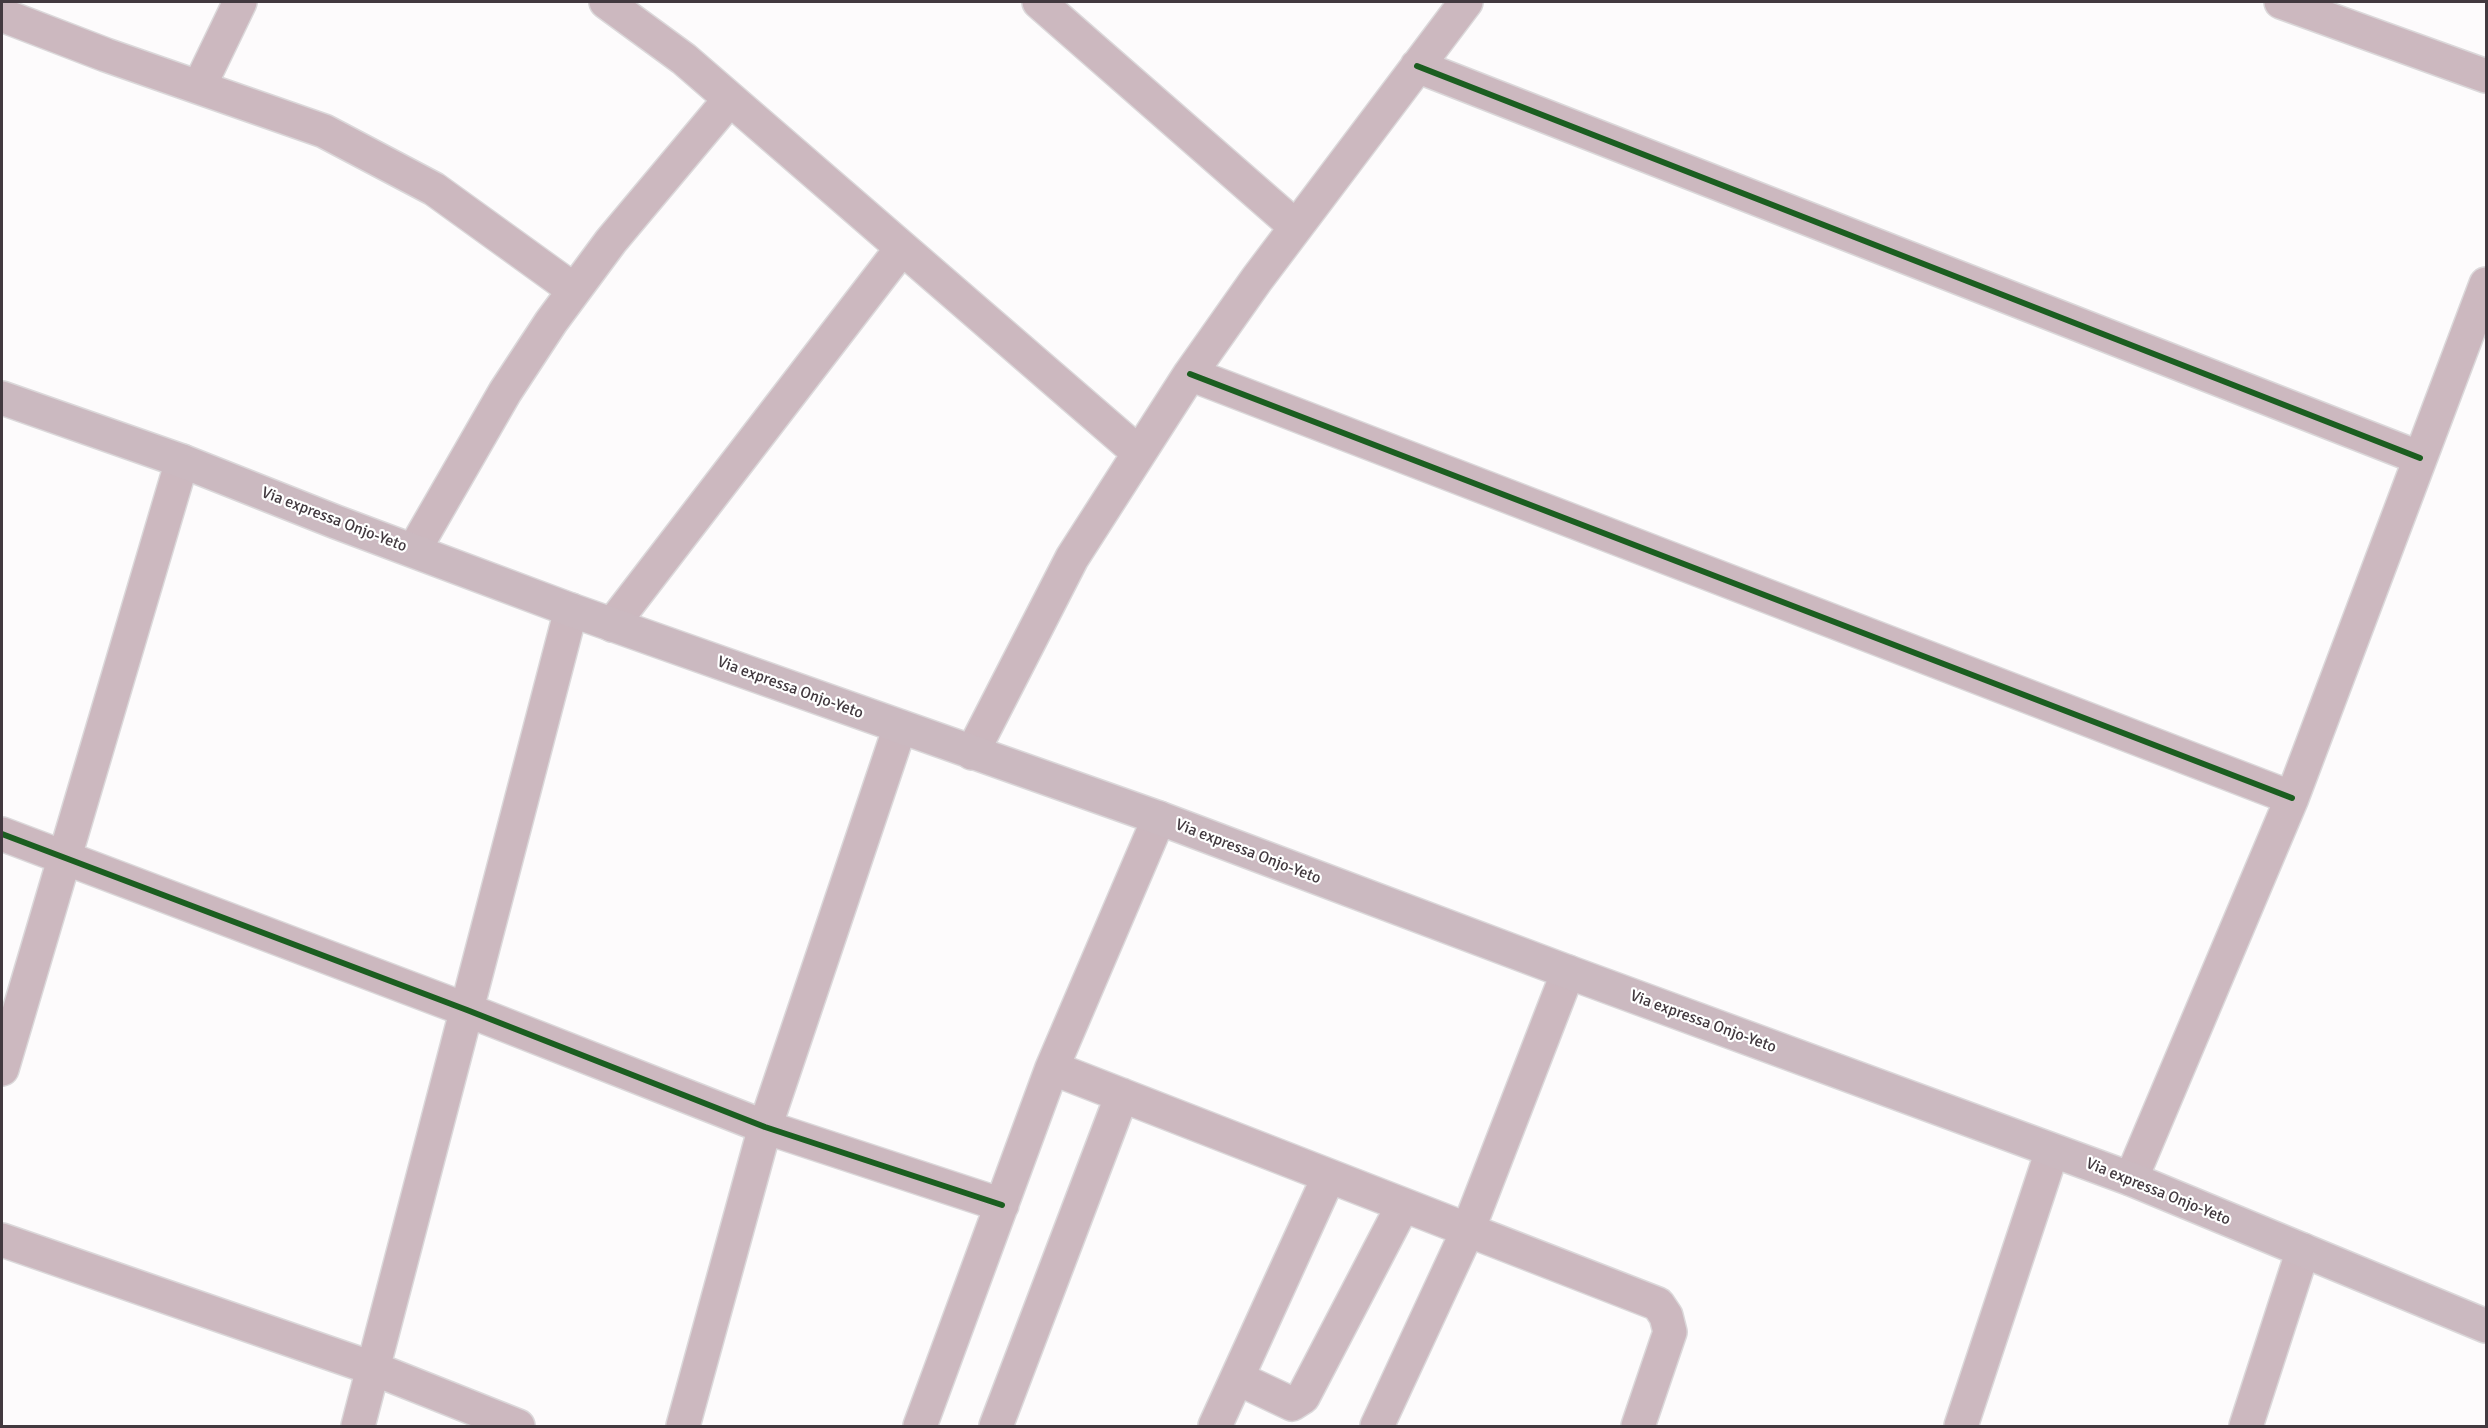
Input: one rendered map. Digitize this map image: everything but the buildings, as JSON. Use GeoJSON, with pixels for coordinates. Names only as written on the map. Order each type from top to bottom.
{"type":"FeatureCollection","features":[{"type":"Feature","properties":{"kind":"main road","name":"Via expressa Onjo-Yeto"},"geometry":{"type":"LineString","coordinates":[[2,398],[182,461],[336,522],[612,625],[1159,818],[1568,972],[2131,1179],[2487,1326]]}},
{"type":"Feature","properties":{"kind":"street"},"geometry":{"type":"LineString","coordinates":[[199,87],[240,2]]}},
{"type":"Feature","properties":{"kind":"street"},"geometry":{"type":"LineString","coordinates":[[606,2],[684,59],[1139,453]]}},
{"type":"Feature","properties":{"kind":"street"},"geometry":{"type":"LineString","coordinates":[[1039,2],[1296,227]]}},
{"type":"Feature","properties":{"kind":"street"},"geometry":{"type":"LineString","coordinates":[[972,753],[1072,558],[1190,374],[1296,227],[1467,2]]}},
{"type":"Feature","properties":{"kind":"street"},"geometry":{"type":"LineString","coordinates":[[2281,2],[2487,76]]}},
{"type":"Feature","properties":{"kind":"street"},"geometry":{"type":"LineString","coordinates":[[2,15],[106,55],[324,130],[434,189],[574,290]]}},
{"type":"Feature","properties":{"kind":"street"},"geometry":{"type":"LineString","coordinates":[[1417,66],[2420,458]]}},
{"type":"Feature","properties":{"kind":"street"},"geometry":{"type":"LineString","coordinates":[[414,550],[505,392],[574,290],[611,241],[730,99]]}},
{"type":"Feature","properties":{"kind":"street"},"geometry":{"type":"LineString","coordinates":[[612,625],[902,248]]}},
{"type":"Feature","properties":{"kind":"street"},"geometry":{"type":"LineString","coordinates":[[2131,1179],[2292,798],[2487,284]]}},
{"type":"Feature","properties":{"kind":"street"},"geometry":{"type":"LineString","coordinates":[[1190,374],[2292,798]]}},
{"type":"Feature","properties":{"kind":"street"},"geometry":{"type":"LineString","coordinates":[[2,1069],[182,461]]}},
{"type":"Feature","properties":{"kind":"street"},"geometry":{"type":"LineString","coordinates":[[358,1426],[571,610]]}},
{"type":"Feature","properties":{"kind":"street"},"geometry":{"type":"LineString","coordinates":[[683,1426],[765,1127],[900,727]]}},
{"type":"Feature","properties":{"kind":"street"},"geometry":{"type":"LineString","coordinates":[[920,1426],[1052,1068],[1159,818]]}},
{"type":"Feature","properties":{"kind":"street"},"geometry":{"type":"LineString","coordinates":[[2,834],[467,1010],[765,1127],[1002,1205]]}},
{"type":"Feature","properties":{"kind":"street"},"geometry":{"type":"LineString","coordinates":[[1377,1426],[1468,1230],[1568,972]]}},
{"type":"Feature","properties":{"kind":"street"},"geometry":{"type":"LineString","coordinates":[[1052,1068],[1658,1304],[1666,1316],[1670,1332],[1638,1426]]}},
{"type":"Feature","properties":{"kind":"street"},"geometry":{"type":"LineString","coordinates":[[996,1426],[1122,1095]]}},
{"type":"Feature","properties":{"kind":"street"},"geometry":{"type":"LineString","coordinates":[[1961,1426],[2052,1151]]}},
{"type":"Feature","properties":{"kind":"street"},"geometry":{"type":"LineString","coordinates":[[1215,1426],[1329,1176]]}},
{"type":"Feature","properties":{"kind":"street"},"geometry":{"type":"LineString","coordinates":[[1237,1378],[1292,1404],[1303,1397],[1403,1205]]}},
{"type":"Feature","properties":{"kind":"street"},"geometry":{"type":"LineString","coordinates":[[2,1240],[372,1368],[518,1426]]}},
{"type":"Feature","properties":{"kind":"street"},"geometry":{"type":"LineString","coordinates":[[2246,1426],[2303,1250]]}},
{"type":"Feature","properties":{"kind":"cycle path"},"geometry":{"type":"LineString","coordinates":[[1417,66],[2420,458]]}},
{"type":"Feature","properties":{"kind":"cycle path"},"geometry":{"type":"LineString","coordinates":[[1190,374],[2292,798]]}},
{"type":"Feature","properties":{"kind":"cycle path"},"geometry":{"type":"LineString","coordinates":[[2,834],[467,1010],[765,1127],[1002,1205]]}}]}
